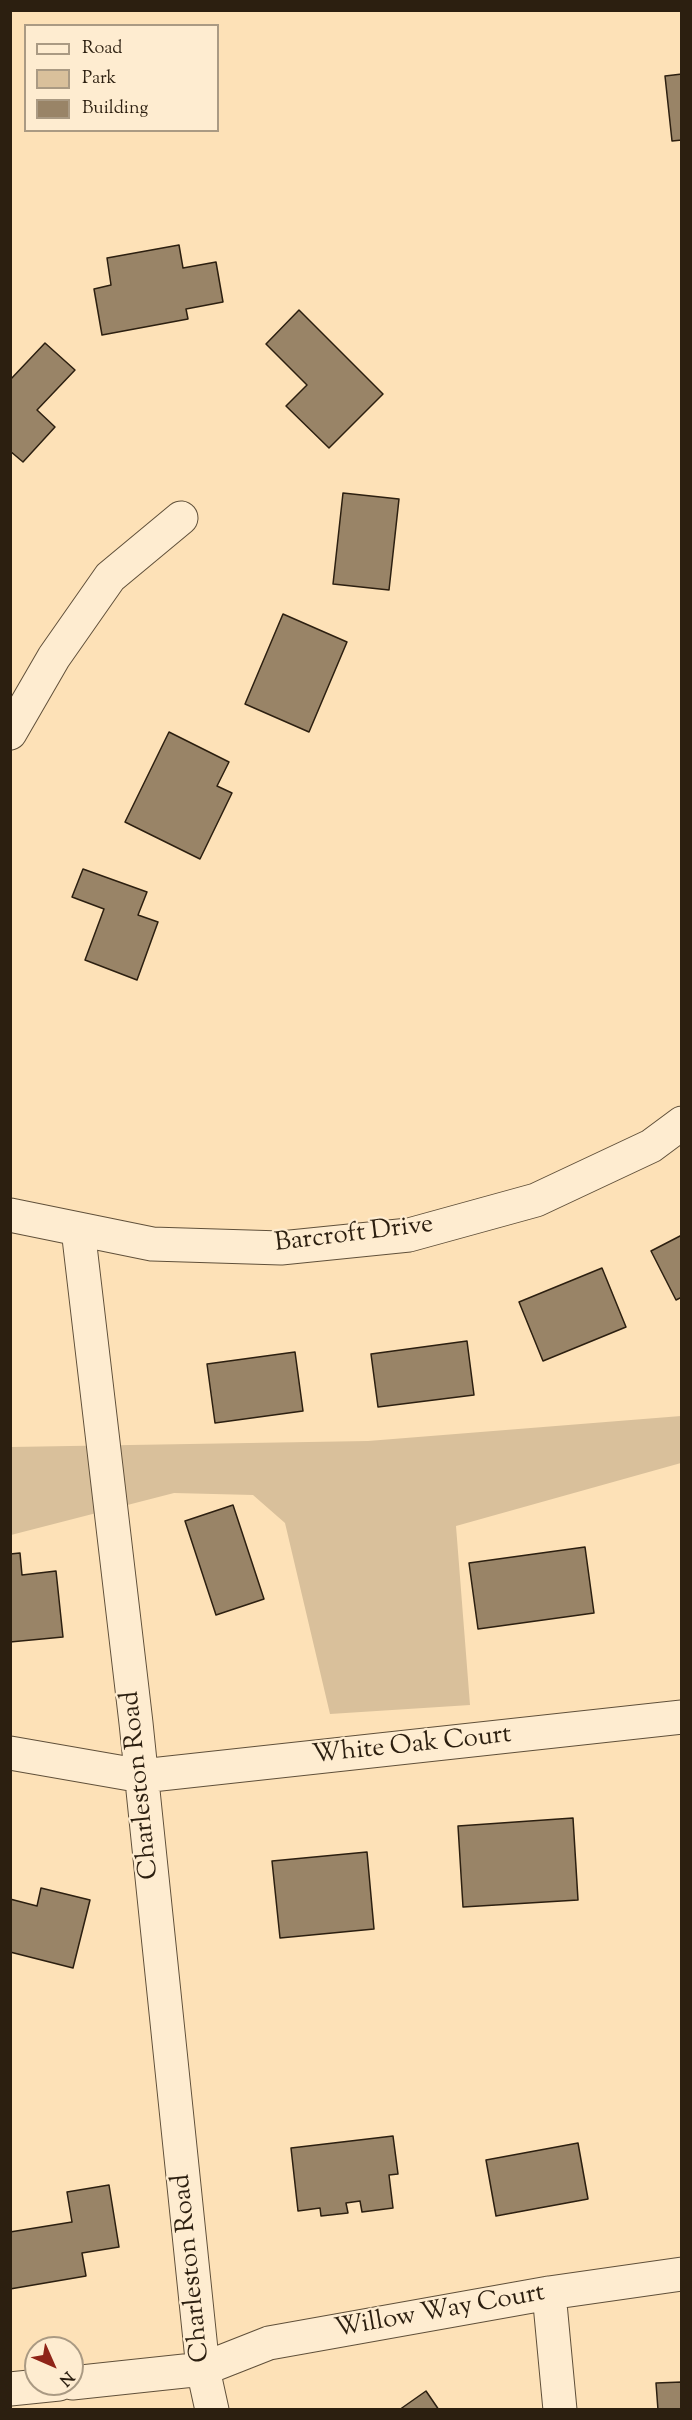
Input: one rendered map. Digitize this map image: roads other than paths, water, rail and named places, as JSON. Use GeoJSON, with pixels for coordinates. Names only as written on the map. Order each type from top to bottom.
{"type":"FeatureCollection","features":[{"type":"Feature","properties":{"kind":"street"},"geometry":{"type":"LineString","coordinates":[[10,733],[54,657],[110,577],[181,518]]}},
{"type":"Feature","properties":{"kind":"street","name":"Barcroft Drive"},"geometry":{"type":"LineString","coordinates":[[78,1229],[152,1244],[281,1248],[409,1235],[536,1200],[651,1146],[681,1123]]}},
{"type":"Feature","properties":{"kind":"street"},"geometry":{"type":"LineString","coordinates":[[10,1215],[78,1229]]}},
{"type":"Feature","properties":{"kind":"street","name":"Charleston Road"},"geometry":{"type":"LineString","coordinates":[[78,1229],[142,1776],[203,2370],[212,2409]]}},
{"type":"Feature","properties":{"kind":"street","name":"White Oak Court"},"geometry":{"type":"LineString","coordinates":[[10,1753],[142,1776],[681,1717]]}},
{"type":"Feature","properties":{"kind":"street","name":"Willow Way Court"},"geometry":{"type":"LineString","coordinates":[[84,2382],[203,2370],[269,2343],[549,2293],[681,2274]]}},
{"type":"Feature","properties":{"kind":"street"},"geometry":{"type":"LineString","coordinates":[[549,2293],[560,2409]]}}]}
